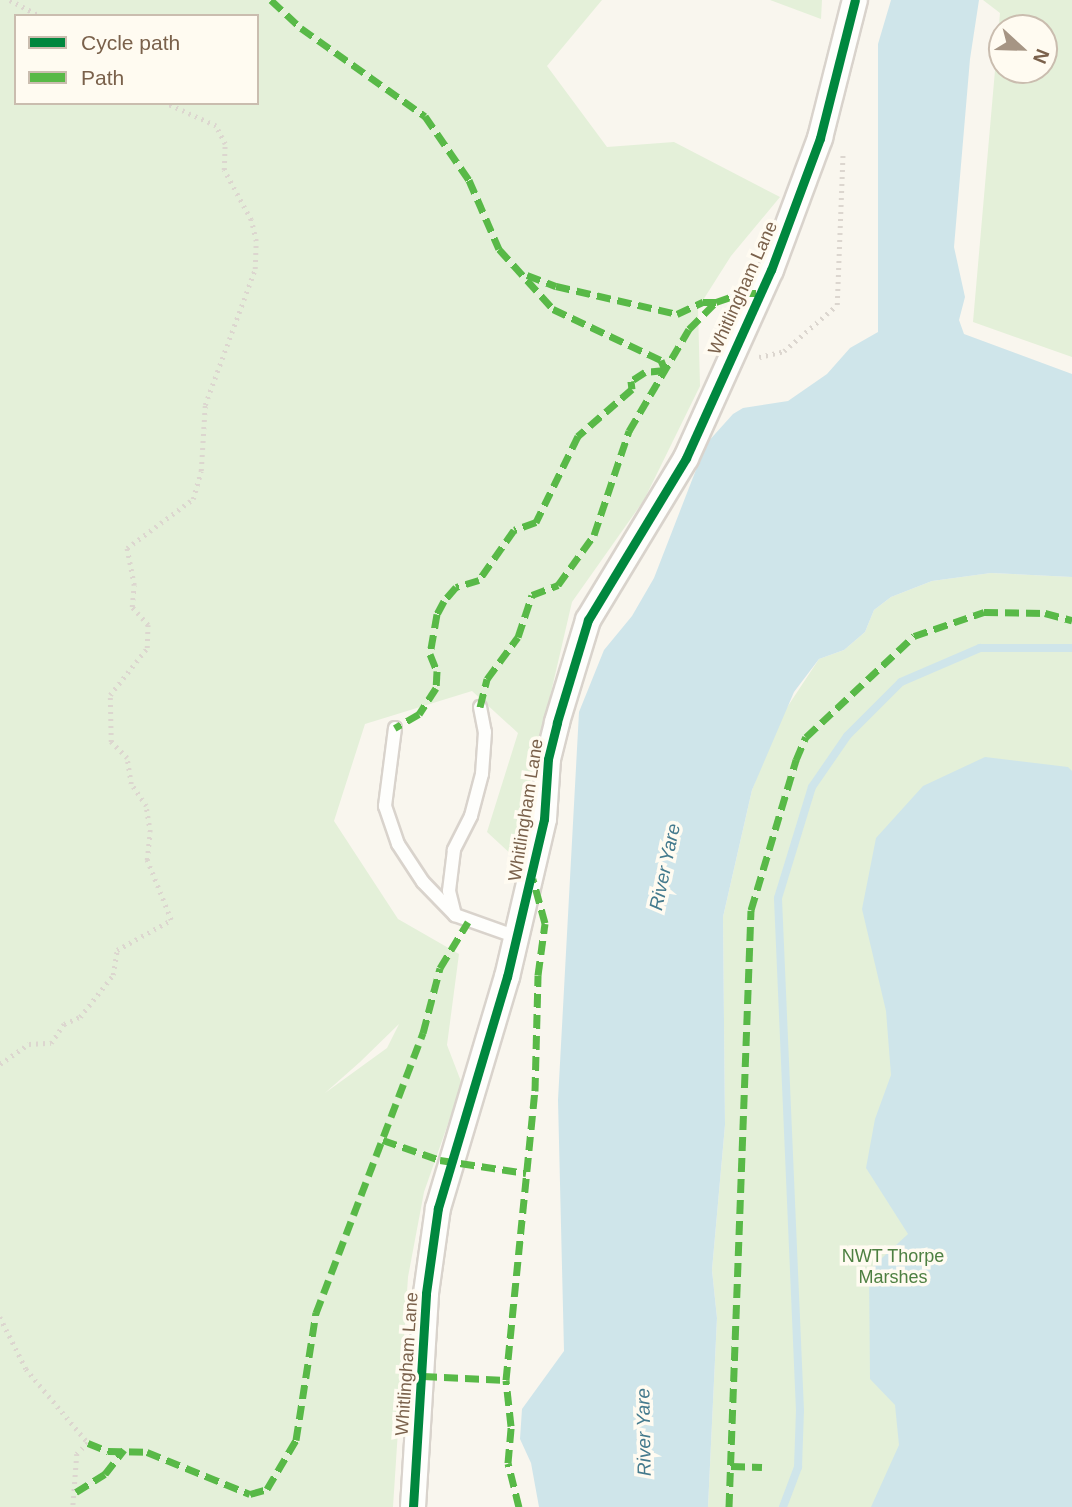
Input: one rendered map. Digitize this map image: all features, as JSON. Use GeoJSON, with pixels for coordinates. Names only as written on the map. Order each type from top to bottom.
{"type":"FeatureCollection","features":[{"type":"Feature","properties":{"kind":"street","name":"Whitlingham Lane"},"geometry":{"type":"LineString","coordinates":[[413,1507],[426,1293],[438,1208],[481,1073],[517,937],[544,819],[548,759],[589,620],[686,458],[771,270],[820,138],[855,0]]}},
{"type":"Feature","properties":{"kind":"lane"},"geometry":{"type":"LineString","coordinates":[[455,915],[449,891],[454,850],[471,816],[482,774],[485,732],[480,707]]}},
{"type":"Feature","properties":{"kind":"lane"},"geometry":{"type":"LineString","coordinates":[[395,728],[385,806],[398,844],[423,882],[455,915],[517,937]]}},
{"type":"Feature","properties":{"kind":"path"},"geometry":{"type":"LineString","coordinates":[[10,0],[36,14]]}},
{"type":"Feature","properties":{"kind":"path"},"geometry":{"type":"LineString","coordinates":[[0,1064],[29,1044],[51,1042],[64,1024],[80,1017],[113,975],[117,950],[171,920],[147,860],[150,832],[146,806],[131,784],[127,758],[111,742],[110,695],[147,648],[148,625],[132,607],[134,585],[127,548],[193,499],[201,471],[205,405],[255,269],[256,241],[251,220],[224,170],[225,144],[216,125],[170,105]]}},
{"type":"Feature","properties":{"kind":"path"},"geometry":{"type":"LineString","coordinates":[[726,365],[784,351],[837,304],[846,136]]}},
{"type":"Feature","properties":{"kind":"path"},"geometry":{"type":"LineString","coordinates":[[0,1317],[26,1369],[88,1443],[77,1454],[73,1507]]}},
{"type":"Feature","properties":{"kind":"green space"},"geometry":{"type":"Polygon","coordinates":[[[0,0],[602,0],[547,66],[607,147],[674,142],[780,197],[731,256],[698,308],[700,386],[644,500],[572,602],[513,856],[487,832],[518,733],[472,691],[365,724],[334,821],[398,919],[459,954],[447,1045],[462,1084],[424,1192],[408,1277],[393,1507],[0,1507],[0,0]],[[399,1024],[325,1093],[387,1048],[399,1024]]]}},
{"type":"Feature","properties":{"kind":"green space"},"geometry":{"type":"Polygon","coordinates":[[[770,0],[822,0],[821,19],[770,0]]]}},
{"type":"Feature","properties":{"kind":"green space"},"geometry":{"type":"Polygon","coordinates":[[[983,0],[1072,0],[1072,357],[973,322],[994,84],[1058,84],[1058,14],[1000,14],[983,0]]]}},
{"type":"Feature","properties":{"kind":"green space","name":"NWT Thorpe Marshes"},"geometry":{"type":"Polygon","coordinates":[[[991,573],[1072,577],[1072,1507],[708,1507],[717,1318],[712,1270],[725,1125],[723,917],[752,790],[778,721],[819,659],[844,650],[865,632],[874,610],[891,597],[932,581],[991,573]]]}},
{"type":"Feature","properties":{"kind":"water","name":"River Yare"},"geometry":{"type":"Polygon","coordinates":[[[891,0],[979,0],[970,59],[954,247],[965,297],[959,320],[964,334],[1072,374],[1072,577],[991,573],[932,581],[891,597],[874,610],[865,632],[844,650],[819,659],[794,692],[752,790],[723,917],[725,1125],[712,1270],[717,1318],[708,1507],[539,1507],[531,1463],[520,1439],[522,1409],[564,1351],[558,1100],[579,712],[604,650],[632,616],[654,578],[706,444],[733,414],[743,408],[788,401],[827,374],[850,348],[878,332],[878,44],[891,0]]]}},
{"type":"Feature","properties":{"kind":"water"},"geometry":{"type":"Polygon","coordinates":[[[985,757],[1068,767],[1072,771],[1072,1507],[871,1507],[899,1445],[895,1405],[870,1379],[869,1270],[908,1234],[866,1168],[875,1119],[891,1075],[886,1011],[862,909],[876,838],[923,786],[985,757]]]}},
{"type":"Feature","properties":{"kind":"waterway"},"geometry":{"type":"LineString","coordinates":[[783,1507],[798,1467],[800,1411],[778,898],[812,787],[847,736],[901,682],[980,648],[1072,648]]}},
{"type":"Feature","properties":{"kind":"marked path"},"geometry":{"type":"LineString","coordinates":[[271,0],[301,28],[425,116],[469,180],[499,249],[553,309],[661,360],[665,370],[645,372],[631,381],[632,389],[578,436],[536,522],[514,530],[479,580],[456,587],[444,601],[437,614],[430,654],[437,671],[436,688],[419,714],[395,728]]}},
{"type":"Feature","properties":{"kind":"marked path"},"geometry":{"type":"LineString","coordinates":[[527,275],[556,286],[677,314],[703,302],[716,302]]}},
{"type":"Feature","properties":{"kind":"marked path"},"geometry":{"type":"LineString","coordinates":[[480,707],[487,679],[518,637],[532,595],[558,585],[594,535],[629,431],[689,329],[716,302],[742,293],[760,293]]}},
{"type":"Feature","properties":{"kind":"marked path"},"geometry":{"type":"LineString","coordinates":[[729,1507],[751,910],[796,760],[806,737],[914,636],[984,612],[1045,613],[1072,620]]}},
{"type":"Feature","properties":{"kind":"marked path"},"geometry":{"type":"LineString","coordinates":[[519,1507],[508,1463],[511,1426],[506,1380],[535,1091],[538,975],[545,923],[533,879]]}},
{"type":"Feature","properties":{"kind":"marked path"},"geometry":{"type":"LineString","coordinates":[[88,1443],[108,1451],[147,1452],[250,1494],[267,1489],[296,1440],[316,1313],[423,1033],[440,968],[468,922]]}},
{"type":"Feature","properties":{"kind":"marked path"},"geometry":{"type":"LineString","coordinates":[[383,1140],[440,1160],[526,1173]]}},
{"type":"Feature","properties":{"kind":"marked path"},"geometry":{"type":"LineString","coordinates":[[423,1376],[506,1380]]}},
{"type":"Feature","properties":{"kind":"marked path"},"geometry":{"type":"LineString","coordinates":[[76,1492],[105,1474],[124,1450]]}},
{"type":"Feature","properties":{"kind":"marked path"},"geometry":{"type":"LineString","coordinates":[[731,1466],[762,1467]]}},
{"type":"Feature","properties":{"kind":"cycle path"},"geometry":{"type":"LineString","coordinates":[[413,1507],[426,1293],[438,1208],[507,977],[544,819],[548,759],[557,722],[588,620],[686,458],[771,270],[820,138],[855,0]]}}]}
